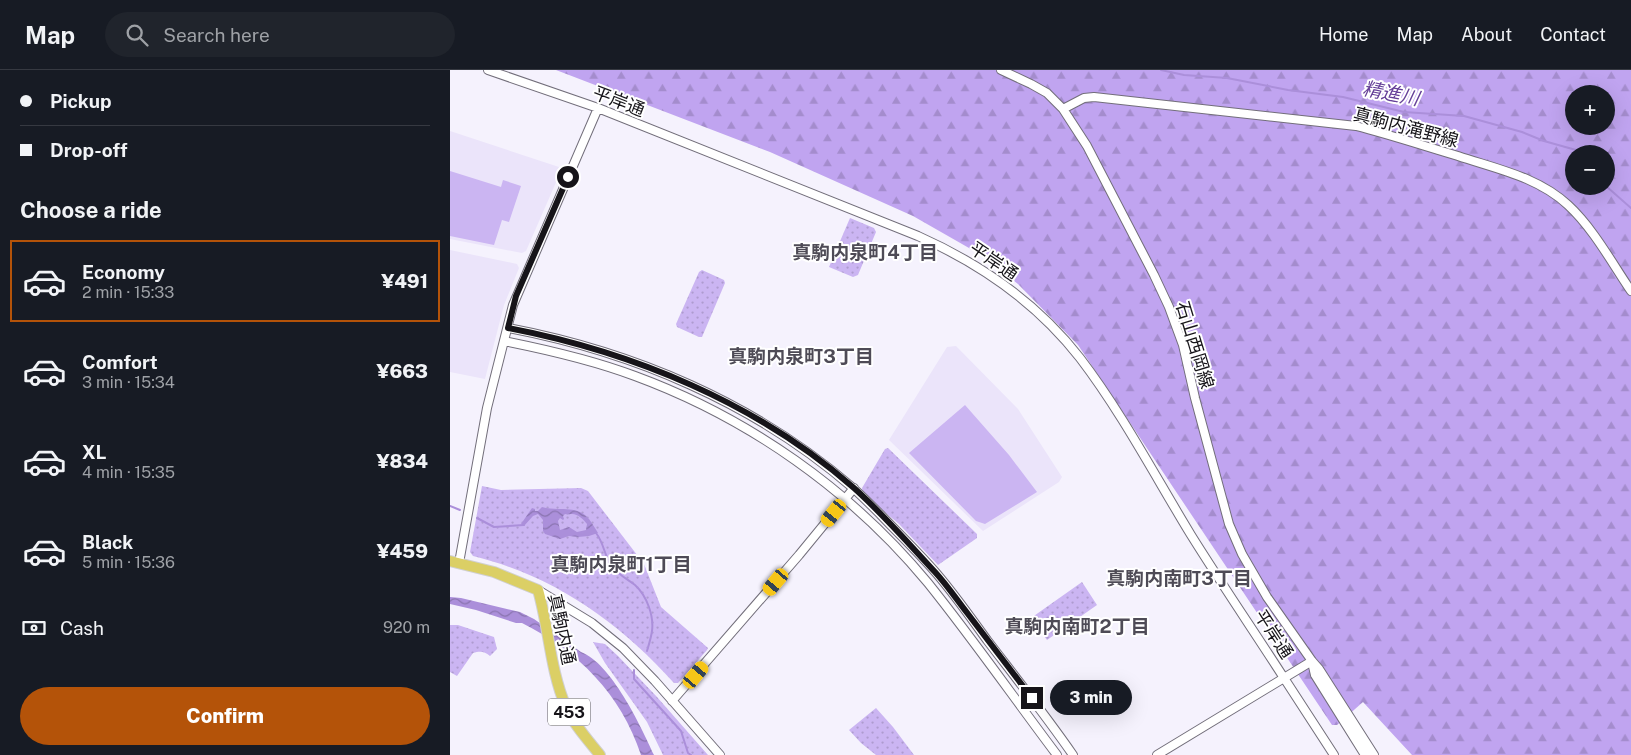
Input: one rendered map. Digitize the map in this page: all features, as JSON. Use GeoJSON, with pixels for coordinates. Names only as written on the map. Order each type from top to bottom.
{"type":"FeatureCollection","features":[{"type":"Feature","properties":{"kind":"highway","name":"真駒内通"},"geometry":{"type":"LineString","coordinates":[[455,562],[494,572],[538,590],[544,611],[555,675],[567,708],[600,755]]}},
{"type":"Feature","properties":{"kind":"street","name":"平岸通"},"geometry":{"type":"LineString","coordinates":[[488,70],[598,108],[925,238],[972,262],[1022,299],[1055,330],[1092,374],[1134,439],[1191,535],[1284,678],[1312,661]]}},
{"type":"Feature","properties":{"kind":"street","name":"石山西岡線"},"geometry":{"type":"LineString","coordinates":[[1001,70],[1047,93],[1063,110],[1087,146],[1169,307],[1183,345],[1195,398],[1229,524],[1242,554],[1267,597],[1312,661]]}},
{"type":"Feature","properties":{"kind":"street","name":"真駒内滝野線"},"geometry":{"type":"LineString","coordinates":[[1063,110],[1084,98],[1094,97],[1356,126],[1386,133],[1527,179],[1557,196],[1584,222],[1631,291]]}},
{"type":"Feature","properties":{"kind":"street"},"geometry":{"type":"LineString","coordinates":[[455,562],[487,408],[516,296],[598,108]]}},
{"type":"Feature","properties":{"kind":"street"},"geometry":{"type":"LineString","coordinates":[[508,328],[561,339],[638,362],[734,406],[784,436],[823,464],[854,488],[937,574],[1073,755]]}},
{"type":"Feature","properties":{"kind":"street"},"geometry":{"type":"LineString","coordinates":[[504,341],[568,355],[636,376],[697,402],[746,428],[810,471],[846,499],[927,582],[1057,755]]}},
{"type":"Feature","properties":{"kind":"street"},"geometry":{"type":"LineString","coordinates":[[672,702],[799,555],[854,488]]}},
{"type":"Feature","properties":{"kind":"street"},"geometry":{"type":"LineString","coordinates":[[538,590],[592,623],[623,648],[655,681],[720,755]]}},
{"type":"Feature","properties":{"kind":"street","name":"平岸通"},"geometry":{"type":"LineString","coordinates":[[1312,661],[1315,675],[1365,755]]}},
{"type":"Feature","properties":{"kind":"street","name":"平岸通"},"geometry":{"type":"LineString","coordinates":[[1312,661],[1374,755]]}},
{"type":"Feature","properties":{"kind":"street"},"geometry":{"type":"LineString","coordinates":[[1157,755],[1284,678],[1334,755]]}},
{"type":"Feature","properties":{"kind":"shaded area"},"geometry":{"type":"Polygon","coordinates":[[[450,131],[559,167],[561,171],[526,251],[522,253],[450,239],[450,131]]]}},
{"type":"Feature","properties":{"kind":"shaded area"},"geometry":{"type":"Polygon","coordinates":[[[450,171],[501,187],[503,180],[521,186],[509,222],[502,220],[494,245],[450,236],[450,171]]]}},
{"type":"Feature","properties":{"kind":"shaded area"},"geometry":{"type":"Polygon","coordinates":[[[850,218],[874,228],[876,232],[858,275],[853,277],[829,267],[850,218]]]}},
{"type":"Feature","properties":{"kind":"shaded area"},"geometry":{"type":"Polygon","coordinates":[[[450,250],[517,264],[519,268],[504,305],[485,379],[450,372],[450,250]]]}},
{"type":"Feature","properties":{"kind":"shaded area"},"geometry":{"type":"Polygon","coordinates":[[[702,270],[724,280],[725,283],[702,337],[699,337],[677,327],[676,324],[699,272],[702,270]]]}},
{"type":"Feature","properties":{"kind":"shaded area"},"geometry":{"type":"Polygon","coordinates":[[[956,346],[1018,409],[1062,477],[1059,482],[983,531],[889,440],[947,347],[956,346]]]}},
{"type":"Feature","properties":{"kind":"shaded area"},"geometry":{"type":"Polygon","coordinates":[[[965,405],[1009,455],[1037,492],[985,524],[976,521],[909,453],[965,405]]]}},
{"type":"Feature","properties":{"kind":"shaded area"},"geometry":{"type":"Polygon","coordinates":[[[888,448],[977,534],[977,538],[938,565],[899,524],[863,494],[862,488],[885,449],[888,448]]]}},
{"type":"Feature","properties":{"kind":"shaded area"},"geometry":{"type":"Polygon","coordinates":[[[482,486],[501,490],[581,488],[588,491],[644,564],[661,607],[708,648],[707,650],[678,683],[674,683],[630,640],[583,604],[531,576],[473,556],[470,552],[482,486]]]}},
{"type":"Feature","properties":{"kind":"shaded area"},"geometry":{"type":"Polygon","coordinates":[[[1082,582],[1097,605],[1047,640],[1031,618],[1082,582]]]}},
{"type":"Feature","properties":{"kind":"shaded area"},"geometry":{"type":"Polygon","coordinates":[[[450,625],[458,625],[494,637],[497,649],[490,656],[482,652],[473,653],[457,676],[450,672],[450,625]]]}},
{"type":"Feature","properties":{"kind":"shaded area"},"geometry":{"type":"Polygon","coordinates":[[[593,642],[605,644],[618,656],[708,755],[663,755],[647,722],[605,663],[593,642]]]}},
{"type":"Feature","properties":{"kind":"shaded area"},"geometry":{"type":"Polygon","coordinates":[[[876,708],[914,755],[876,755],[849,730],[876,708]]]}},
{"type":"Feature","properties":{"kind":"green space"},"geometry":{"type":"Polygon","coordinates":[[[556,70],[1631,70],[1631,755],[1412,755],[1363,702],[1337,725],[1332,725],[1078,345],[1018,284],[976,252],[913,216],[770,152],[556,70]]]}},
{"type":"Feature","properties":{"kind":"water"},"geometry":{"type":"Polygon","coordinates":[[[542,507],[579,512],[589,519],[598,533],[589,536],[569,536],[560,539],[545,534],[543,531],[543,520],[538,514],[533,516],[524,526],[521,524],[532,508],[538,511],[542,507]],[[565,514],[563,520],[560,518],[558,521],[560,530],[569,527],[577,532],[586,530],[587,524],[581,518],[574,514],[565,514]]]}},
{"type":"Feature","properties":{"kind":"water"},"geometry":{"type":"Polygon","coordinates":[[[450,597],[520,612],[534,619],[592,658],[614,682],[624,697],[654,755],[641,755],[622,713],[609,694],[579,661],[561,647],[522,623],[516,623],[450,604],[450,597]]]}},
{"type":"Feature","properties":{"kind":"waterway","name":"精進川"},"geometry":{"type":"LineString","coordinates":[[1161,70],[1184,75],[1227,78],[1288,90],[1343,97],[1404,112],[1464,116],[1522,132],[1565,147]]}},
{"type":"Feature","properties":{"kind":"waterway","name":"精進川"},"geometry":{"type":"LineString","coordinates":[[1615,194],[1631,208]]}},
{"type":"Feature","properties":{"kind":"waterway"},"geometry":{"type":"LineString","coordinates":[[450,506],[460,510]]}},
{"type":"Feature","properties":{"kind":"waterway"},"geometry":{"type":"LineString","coordinates":[[477,518],[494,527],[524,525]]}},
{"type":"Feature","properties":{"kind":"waterway"},"geometry":{"type":"LineString","coordinates":[[596,533],[613,568],[635,585],[646,600],[651,613],[652,625],[647,651]]}},
{"type":"Feature","properties":{"kind":"waterway"},"geometry":{"type":"LineString","coordinates":[[634,670],[634,679],[681,731],[688,753],[691,755]]}},
{"type":"Feature","properties":{"kind":"district","name":"真駒内泉町4丁目"},"geometry":{"type":"Point","coordinates":[865,252]}},
{"type":"Feature","properties":{"kind":"district","name":"真駒内泉町3丁目"},"geometry":{"type":"Point","coordinates":[801,356]}},
{"type":"Feature","properties":{"kind":"district","name":"真駒内泉町1丁目"},"geometry":{"type":"Point","coordinates":[621,564]}},
{"type":"Feature","properties":{"kind":"district","name":"真駒内南町3丁目"},"geometry":{"type":"Point","coordinates":[1179,578]}},
{"type":"Feature","properties":{"kind":"district","name":"真駒内南町2丁目"},"geometry":{"type":"Point","coordinates":[1077,626]}},
{"type":"Feature","properties":{"kind":"route"},"geometry":{"type":"LineString","coordinates":[[568,177],[516,296],[508,328],[594,348],[638,362],[670,375],[734,406],[803,449],[854,488],[937,574],[1032,698]]}}]}
